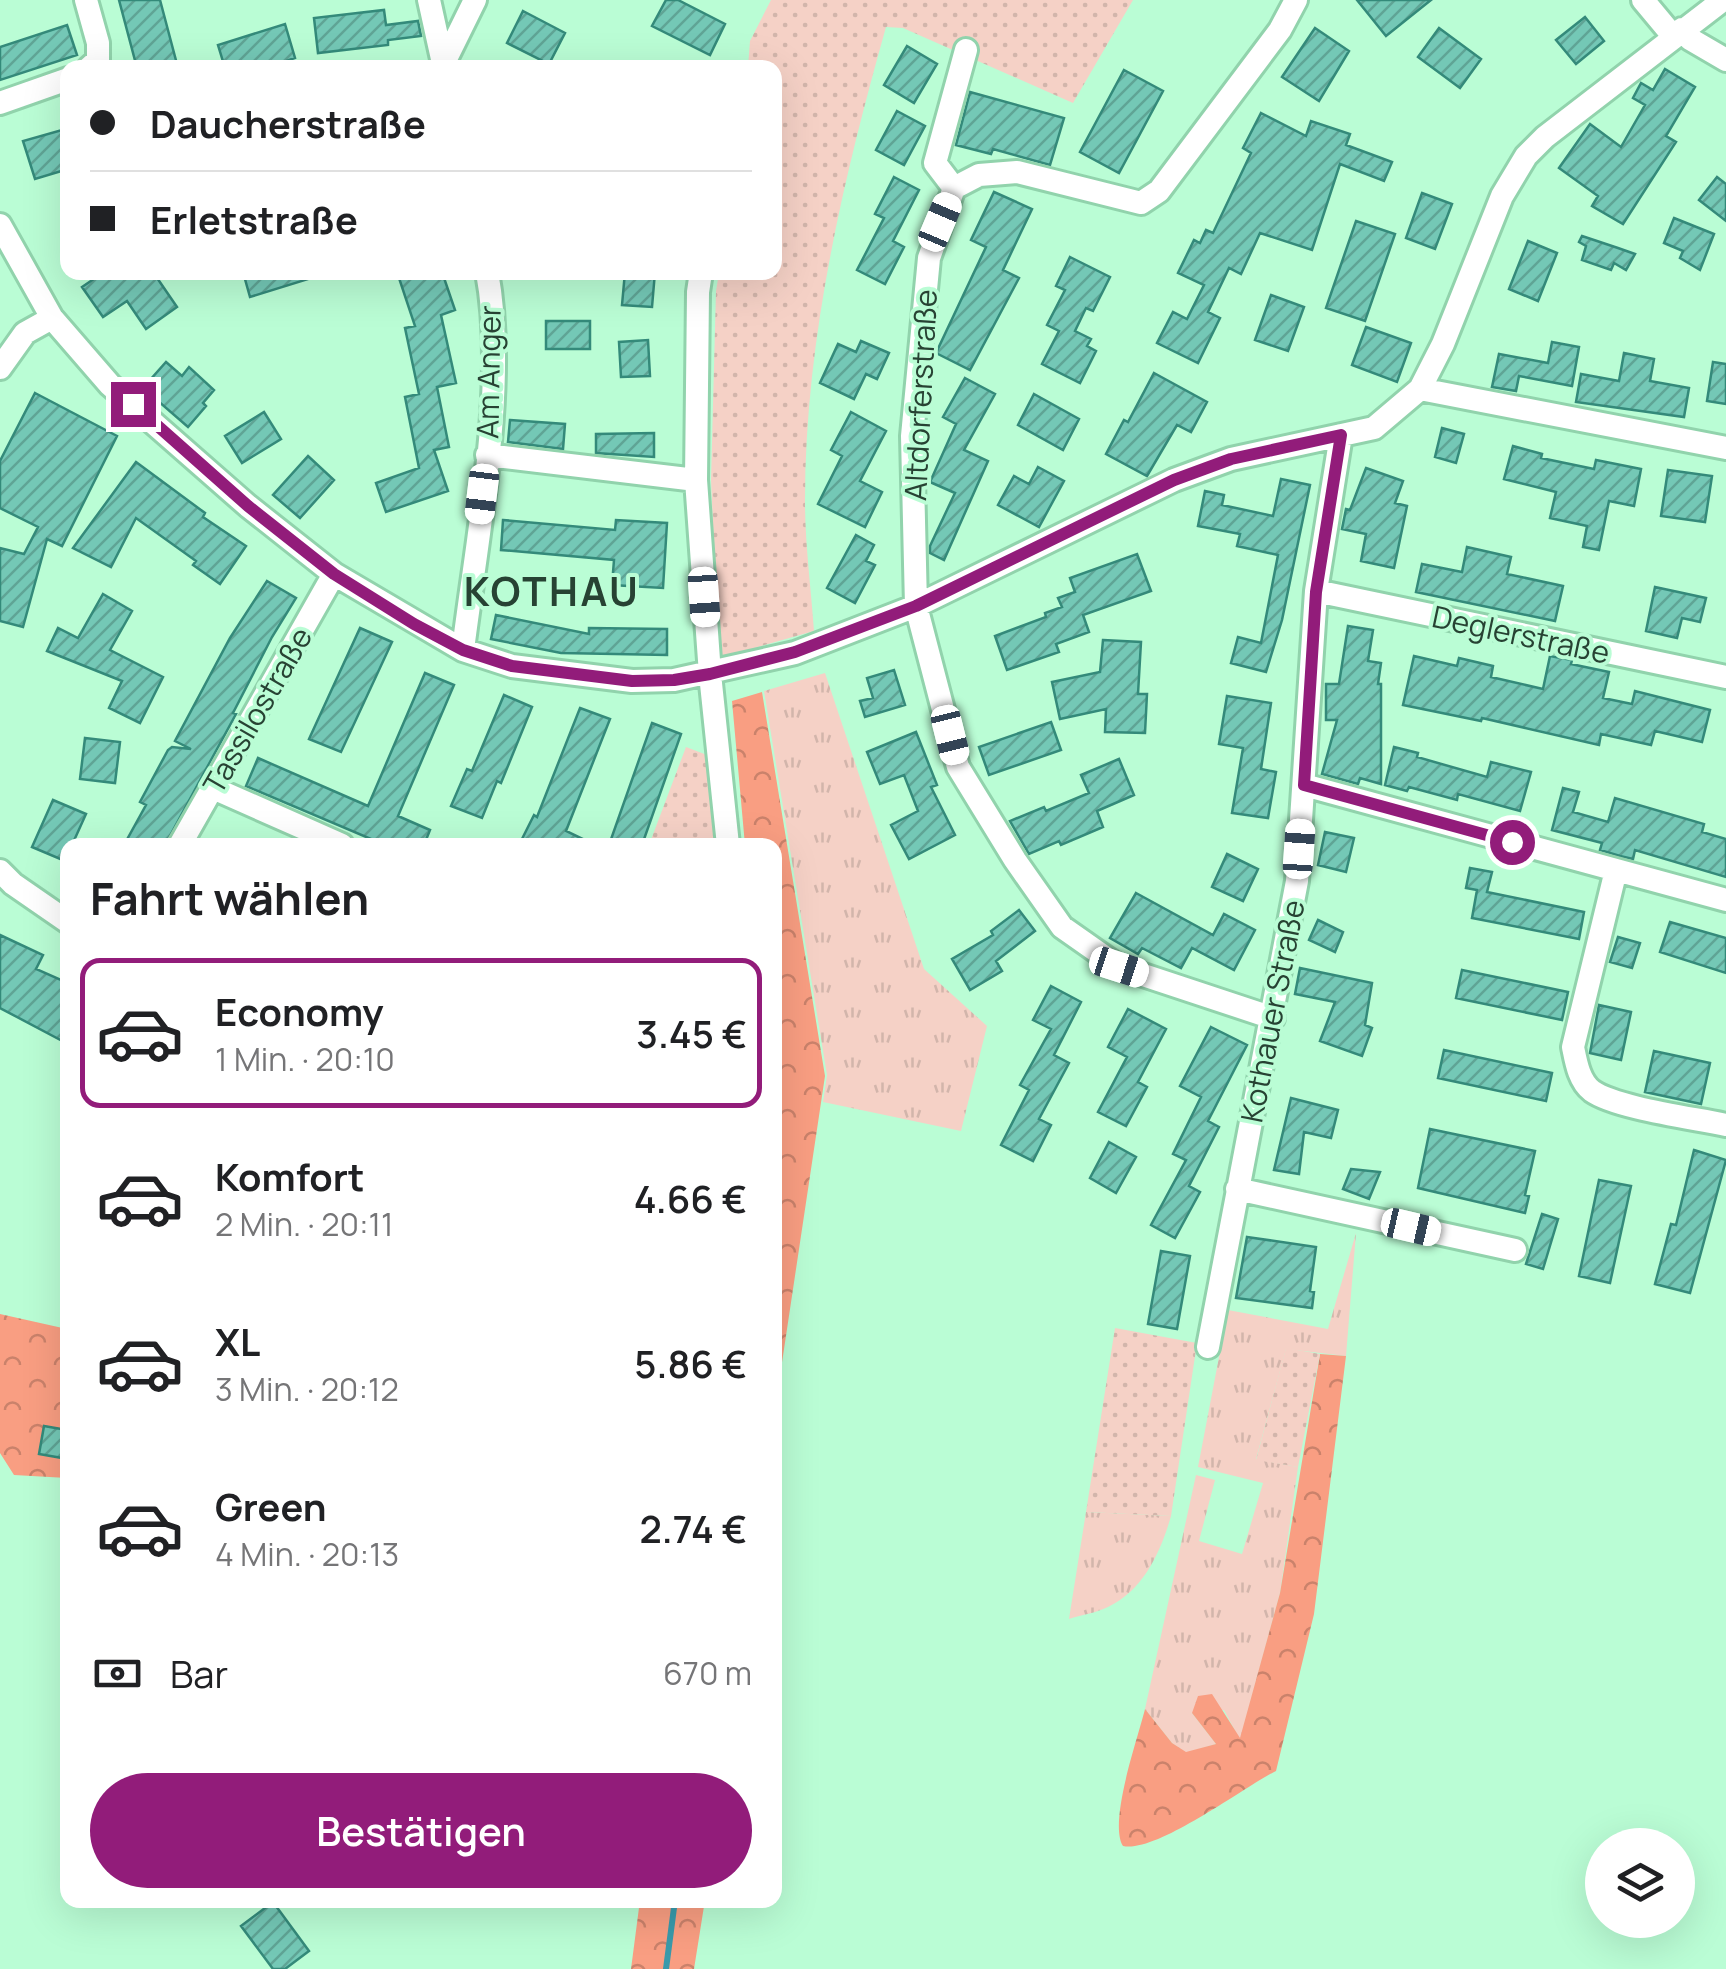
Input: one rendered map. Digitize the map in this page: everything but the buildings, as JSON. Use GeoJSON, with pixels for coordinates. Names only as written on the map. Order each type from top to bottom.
{"type":"FeatureCollection","features":[{"type":"Feature","properties":{"kind":"street"},"geometry":{"type":"LineString","coordinates":[[86,0],[98,43],[98,60]]}},
{"type":"Feature","properties":{"kind":"street"},"geometry":{"type":"LineString","coordinates":[[429,0],[443,60]]}},
{"type":"Feature","properties":{"kind":"street"},"geometry":{"type":"LineString","coordinates":[[447,60],[475,0]]}},
{"type":"Feature","properties":{"kind":"street"},"geometry":{"type":"LineString","coordinates":[[966,50],[935,163],[954,188],[979,175],[1017,172],[1141,203],[1159,190],[1280,30],[1296,0]]}},
{"type":"Feature","properties":{"kind":"street"},"geometry":{"type":"LineString","coordinates":[[1643,0],[1677,33],[1726,60]]}},
{"type":"Feature","properties":{"kind":"street"},"geometry":{"type":"LineString","coordinates":[[0,226],[52,318],[110,384],[248,506],[334,574],[463,650],[512,666],[632,681],[674,680],[795,652],[916,606],[1174,480],[1231,459],[1374,428],[1420,389],[1443,344],[1502,196],[1526,156],[1545,136],[1723,0]]}},
{"type":"Feature","properties":{"kind":"street"},"geometry":{"type":"LineString","coordinates":[[0,103],[60,82]]}},
{"type":"Feature","properties":{"kind":"street","name":"Altdorferstraße"},"geometry":{"type":"LineString","coordinates":[[954,188],[929,258],[912,436],[916,606],[958,767],[1062,928],[1119,967],[1273,1018]]}},
{"type":"Feature","properties":{"kind":"street","name":"Am Anger"},"geometry":{"type":"LineString","coordinates":[[463,650],[487,455],[494,336],[488,280]]}},
{"type":"Feature","properties":{"kind":"street"},"geometry":{"type":"LineString","coordinates":[[700,280],[696,480],[727,838]]}},
{"type":"Feature","properties":{"kind":"street"},"geometry":{"type":"LineString","coordinates":[[0,368],[25,333],[52,318]]}},
{"type":"Feature","properties":{"kind":"street"},"geometry":{"type":"LineString","coordinates":[[1420,389],[1726,448]]}},
{"type":"Feature","properties":{"kind":"street","name":"Kothauer Straße"},"geometry":{"type":"LineString","coordinates":[[1208,1348],[1297,881],[1316,592],[1341,435]]}},
{"type":"Feature","properties":{"kind":"street"},"geometry":{"type":"LineString","coordinates":[[487,455],[696,480]]}},
{"type":"Feature","properties":{"kind":"street","name":"Tassilostraße"},"geometry":{"type":"LineString","coordinates":[[184,838],[334,574]]}},
{"type":"Feature","properties":{"kind":"street","name":"Deglerstraße"},"geometry":{"type":"LineString","coordinates":[[1316,592],[1726,676]]}},
{"type":"Feature","properties":{"kind":"street"},"geometry":{"type":"LineString","coordinates":[[1304,785],[1726,900]]}},
{"type":"Feature","properties":{"kind":"street"},"geometry":{"type":"LineString","coordinates":[[213,788],[326,838]]}},
{"type":"Feature","properties":{"kind":"street"},"geometry":{"type":"LineString","coordinates":[[0,870],[13,884],[60,916]]}},
{"type":"Feature","properties":{"kind":"street"},"geometry":{"type":"LineString","coordinates":[[1616,870],[1573,1047],[1578,1072],[1590,1090],[1613,1100],[1726,1125]]}},
{"type":"Feature","properties":{"kind":"street"},"geometry":{"type":"LineString","coordinates":[[1237,1189],[1515,1250]]}},
{"type":"Feature","properties":{"kind":"green space"},"geometry":{"type":"Polygon","coordinates":[[[771,0],[1133,0],[1073,103],[903,28],[886,27],[841,202],[819,321],[805,501],[814,631],[719,658],[711,480],[716,291],[718,280],[782,280],[782,60],[749,60],[750,41],[771,0]]]}},
{"type":"Feature","properties":{"kind":"green space"},"geometry":{"type":"Polygon","coordinates":[[[825,673],[924,969],[987,1026],[961,1131],[823,1102],[827,1075],[764,691],[825,673]]]}},
{"type":"Feature","properties":{"kind":"green space"},"geometry":{"type":"Polygon","coordinates":[[[762,692],[825,1076],[782,1362],[782,838],[744,838],[732,701],[762,692]]]}},
{"type":"Feature","properties":{"kind":"green space"},"geometry":{"type":"Polygon","coordinates":[[[686,747],[707,755],[716,838],[652,838],[686,747]]]}},
{"type":"Feature","properties":{"kind":"green space"},"geometry":{"type":"Polygon","coordinates":[[[1356,1233],[1346,1356],[1286,1349],[1256,1459],[1298,1467],[1280,1593],[1240,1740],[1224,1710],[1192,1713],[1216,1744],[1186,1753],[1172,1743],[1145,1709],[1196,1475],[1215,1480],[1199,1541],[1242,1554],[1263,1483],[1198,1467],[1228,1310],[1328,1329],[1356,1233]]]}},
{"type":"Feature","properties":{"kind":"green space"},"geometry":{"type":"Polygon","coordinates":[[[0,1314],[60,1327],[60,1478],[14,1475],[0,1453],[0,1314]]]}},
{"type":"Feature","properties":{"kind":"green space"},"geometry":{"type":"Polygon","coordinates":[[[1115,1328],[1197,1343],[1171,1516],[1086,1512],[1115,1328]]]}},
{"type":"Feature","properties":{"kind":"green space"},"geometry":{"type":"Polygon","coordinates":[[[1286,1348],[1320,1354],[1298,1467],[1256,1460],[1286,1348]]]}},
{"type":"Feature","properties":{"kind":"green space"},"geometry":{"type":"Polygon","coordinates":[[[1320,1354],[1346,1356],[1314,1614],[1276,1771],[1177,1830],[1156,1840],[1123,1846],[1119,1834],[1122,1800],[1145,1709],[1172,1743],[1186,1752],[1216,1744],[1192,1713],[1198,1696],[1212,1694],[1240,1738],[1280,1593],[1320,1354]]]}},
{"type":"Feature","properties":{"kind":"green space"},"geometry":{"type":"Polygon","coordinates":[[[1086,1512],[1171,1516],[1156,1556],[1132,1591],[1108,1607],[1069,1619],[1086,1512]]]}},
{"type":"Feature","properties":{"kind":"green space"},"geometry":{"type":"Polygon","coordinates":[[[639,1908],[704,1908],[694,1969],[631,1969],[639,1908]]]}},
{"type":"Feature","properties":{"kind":"waterway"},"geometry":{"type":"LineString","coordinates":[[666,1969],[674,1908]]}},
{"type":"Feature","properties":{"kind":"district","name":"KOTHAU"},"geometry":{"type":"Point","coordinates":[552,590]}},
{"type":"Feature","properties":{"kind":"route"},"geometry":{"type":"LineString","coordinates":[[133,404],[248,506],[334,574],[414,624],[463,650],[512,666],[632,681],[710,674],[795,652],[916,606],[1174,480],[1231,459],[1341,435],[1316,592],[1304,785],[1512,842]]}}]}
